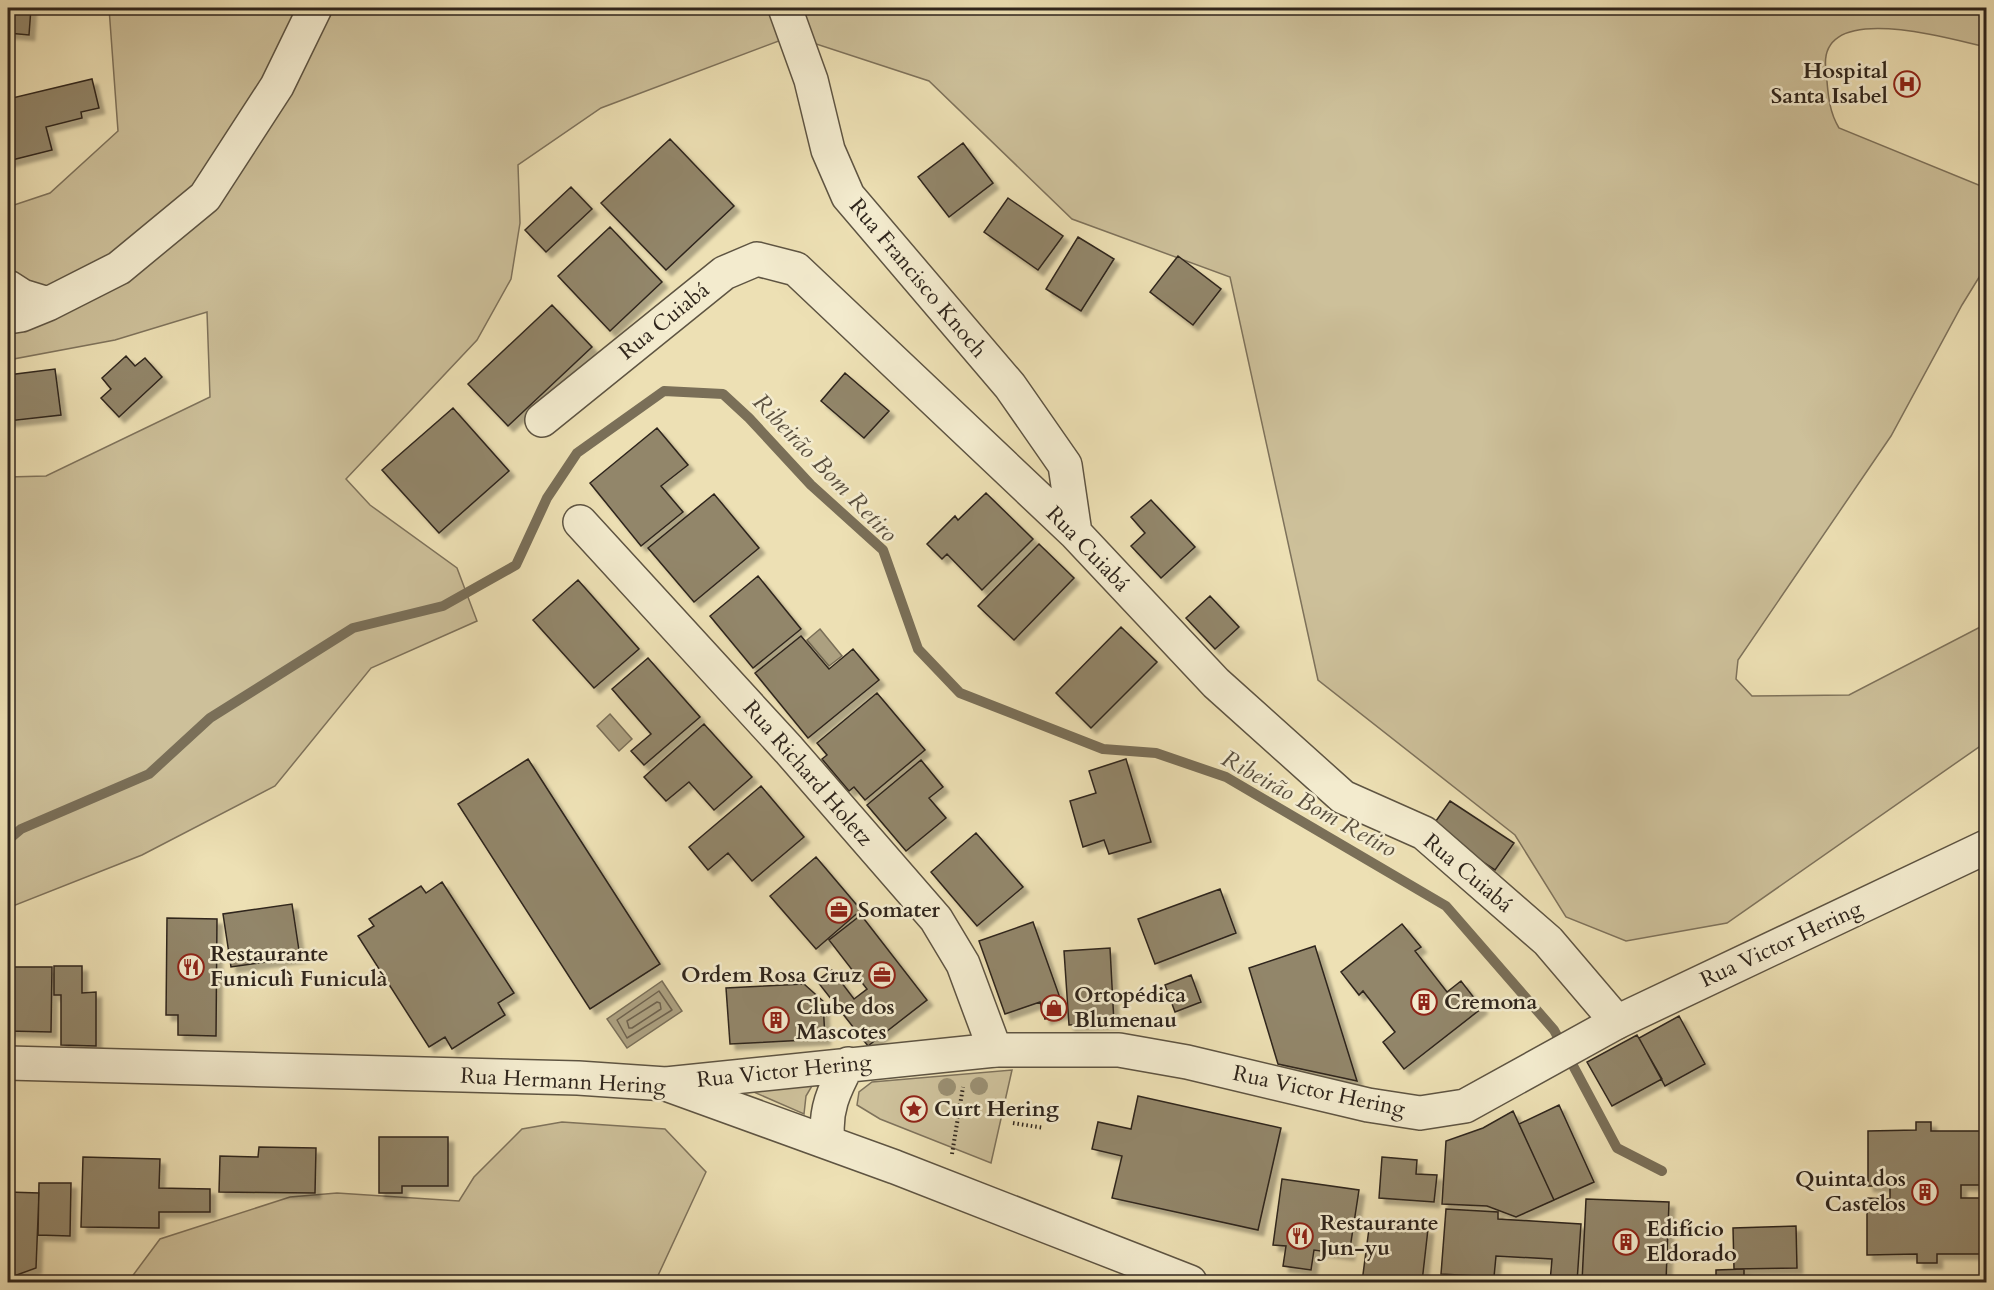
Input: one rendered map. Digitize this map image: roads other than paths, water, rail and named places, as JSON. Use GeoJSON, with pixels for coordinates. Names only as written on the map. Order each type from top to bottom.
{"type":"FeatureCollection","features":[{"type":"Feature","properties":{"kind":"street"},"geometry":{"type":"LineString","coordinates":[[8,317],[21,315],[48,304],[119,268],[205,197],[277,86],[315,8]]}},
{"type":"Feature","properties":{"kind":"street","name":"Rua Francisco Knoch"},"geometry":{"type":"LineString","coordinates":[[785,8],[811,80],[828,150],[848,196],[1010,386],[1065,465],[1075,533]]}},
{"type":"Feature","properties":{"kind":"street","name":"Rua Cuiabá"},"geometry":{"type":"LineString","coordinates":[[542,420],[724,273],[757,259],[796,269],[1075,533],[1216,682],[1343,797],[1424,833],[1548,941],[1617,1022]]}},
{"type":"Feature","properties":{"kind":"street"},"geometry":{"type":"LineString","coordinates":[[8,287],[22,296],[48,304]]}},
{"type":"Feature","properties":{"kind":"street","name":"Rua Richard Holetz"},"geometry":{"type":"LineString","coordinates":[[580,522],[789,750],[936,919],[963,964],[981,1052]]}},
{"type":"Feature","properties":{"kind":"street","name":"Rua Victor Hering"},"geometry":{"type":"LineString","coordinates":[[666,1084],[981,1052],[1119,1050],[1187,1062],[1368,1106],[1420,1113],[1465,1106],[1617,1022],[1986,847]]}},
{"type":"Feature","properties":{"kind":"street","name":"Rua Hermann Hering"},"geometry":{"type":"LineString","coordinates":[[8,1062],[578,1078],[666,1084],[828,1141],[1190,1282]]}},
{"type":"Feature","properties":{"kind":"street"},"geometry":{"type":"LineString","coordinates":[[828,1141],[825,1124],[828,1106],[848,1064]]}},
{"type":"Feature","properties":{"kind":"water"},"geometry":{"type":"Polygon","coordinates":[[[820,629],[842,656],[829,666],[807,640],[820,629]]]}},
{"type":"Feature","properties":{"kind":"water"},"geometry":{"type":"Polygon","coordinates":[[[610,714],[632,739],[619,751],[597,726],[610,714]]]}},
{"type":"Feature","properties":{"kind":"water"},"geometry":{"type":"Polygon","coordinates":[[[662,981],[682,1011],[627,1048],[607,1019],[662,981]]]}},
{"type":"Feature","properties":{"kind":"waterway","name":"Ribeirão Bom Retiro"},"geometry":{"type":"LineString","coordinates":[[8,840],[21,829],[149,774],[210,718],[353,628],[443,606],[516,565],[547,498],[577,453],[664,391],[723,394],[749,418],[811,485],[883,550],[918,649],[960,693],[1103,749],[1156,753],[1226,777],[1446,906],[1554,1030],[1617,1148],[1662,1171]]}},
{"type":"Feature","properties":{"kind":"place","name":"Hospital Santa Isabel"},"geometry":{"type":"Point","coordinates":[1907,84]}},
{"type":"Feature","properties":{"kind":"place","name":"Somater"},"geometry":{"type":"Point","coordinates":[839,910]}},
{"type":"Feature","properties":{"kind":"place","name":"Restaurante Funiculì Funiculà"},"geometry":{"type":"Point","coordinates":[191,967]}},
{"type":"Feature","properties":{"kind":"place","name":"Ordem Rosa Cruz"},"geometry":{"type":"Point","coordinates":[882,975]}},
{"type":"Feature","properties":{"kind":"place","name":"Cremona"},"geometry":{"type":"Point","coordinates":[1424,1002]}},
{"type":"Feature","properties":{"kind":"place","name":"Ortopédica Blumenau"},"geometry":{"type":"Point","coordinates":[1054,1008]}},
{"type":"Feature","properties":{"kind":"place","name":"Clube dos Mascotes"},"geometry":{"type":"Point","coordinates":[776,1020]}},
{"type":"Feature","properties":{"kind":"place","name":"Curt Hering"},"geometry":{"type":"Point","coordinates":[914,1109]}},
{"type":"Feature","properties":{"kind":"place","name":"Quinta dos Castelos"},"geometry":{"type":"Point","coordinates":[1925,1192]}},
{"type":"Feature","properties":{"kind":"place","name":"Restaurante Jun-yu"},"geometry":{"type":"Point","coordinates":[1300,1236]}},
{"type":"Feature","properties":{"kind":"place","name":"Edifício Eldorado"},"geometry":{"type":"Point","coordinates":[1626,1242]}}]}
